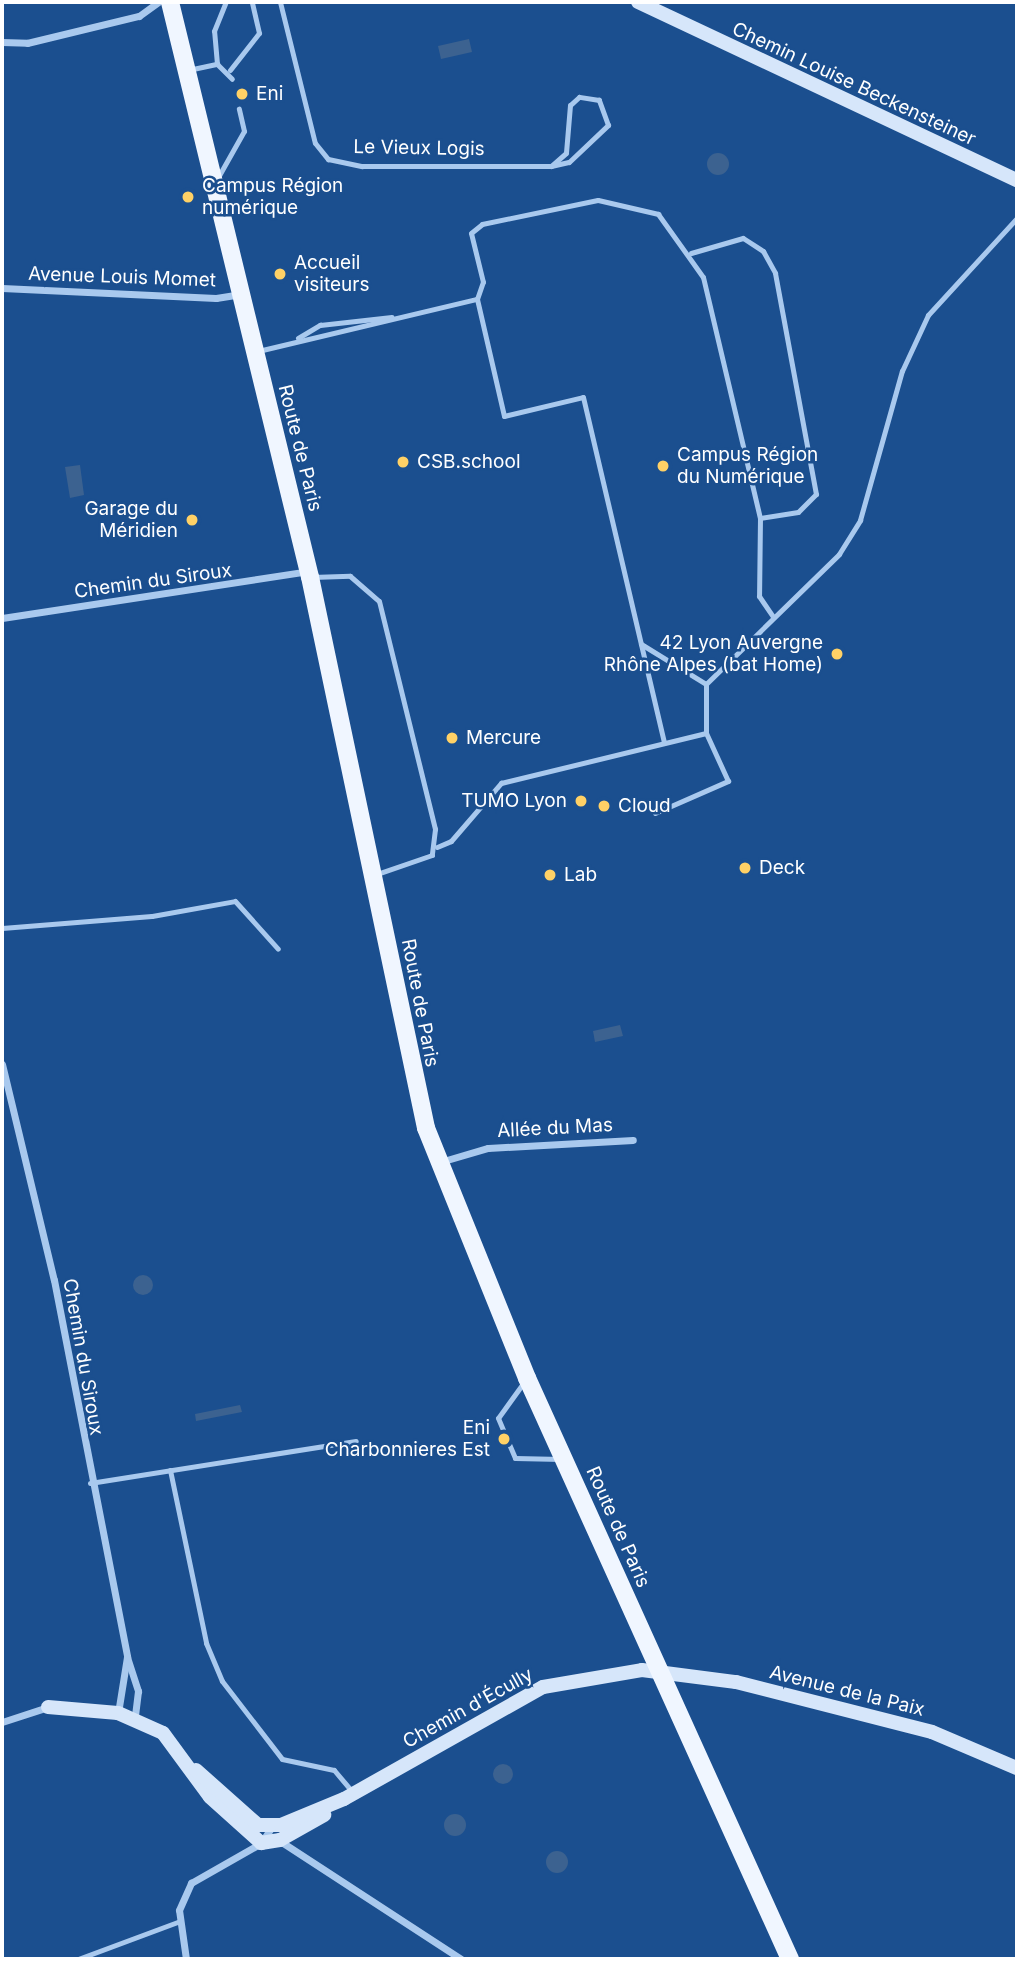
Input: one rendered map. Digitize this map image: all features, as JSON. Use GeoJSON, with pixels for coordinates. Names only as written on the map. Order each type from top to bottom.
{"type":"FeatureCollection","features":[{"type":"Feature","properties":{"kind":"main road","name":"Route de Paris"},"geometry":{"type":"LineString","coordinates":[[170,2],[310,574],[374,875],[406,1053],[439,1163],[527,1378],[790,1959]]}},
{"type":"Feature","properties":{"kind":"street"},"geometry":{"type":"LineString","coordinates":[[2,42],[27,43],[133,17],[158,2]]}},
{"type":"Feature","properties":{"kind":"street","name":"Chemin Louise Beckensteiner"},"geometry":{"type":"LineString","coordinates":[[638,2],[1017,180]]}},
{"type":"Feature","properties":{"kind":"street","name":"Avenue Louis Momet"},"geometry":{"type":"LineString","coordinates":[[2,288],[216,298],[241,294]]}},
{"type":"Feature","properties":{"kind":"street","name":"Chemin du Siroux"},"geometry":{"type":"LineString","coordinates":[[2,618],[310,574]]}},
{"type":"Feature","properties":{"kind":"street","name":"Chemin du Siroux"},"geometry":{"type":"LineString","coordinates":[[2,1064],[54,1280],[90,1483],[127,1657],[138,1691],[135,1717]]}},
{"type":"Feature","properties":{"kind":"street","name":"Allée du Mas"},"geometry":{"type":"LineString","coordinates":[[439,1163],[488,1148],[633,1140]]}},
{"type":"Feature","properties":{"kind":"street","name":"Chemin du Siroux"},"geometry":{"type":"LineString","coordinates":[[118,1713],[127,1657]]}},
{"type":"Feature","properties":{"kind":"street","name":"Avenue de la Paix"},"geometry":{"type":"LineString","coordinates":[[661,1672],[736,1682],[932,1732],[1017,1768]]}},
{"type":"Feature","properties":{"kind":"street","name":"Chemin d'Écully"},"geometry":{"type":"LineString","coordinates":[[261,1843],[280,1840],[349,1796],[543,1687],[661,1672]]}},
{"type":"Feature","properties":{"kind":"street"},"geometry":{"type":"LineString","coordinates":[[2,1722],[48,1707],[135,1717],[163,1733],[196,1770],[245,1816],[269,1826],[280,1840],[461,1959]]}},
{"type":"Feature","properties":{"kind":"street"},"geometry":{"type":"LineString","coordinates":[[196,1770],[210,1797],[261,1843]]}},
{"type":"Feature","properties":{"kind":"street","name":"Chemin d'Écully"},"geometry":{"type":"LineString","coordinates":[[269,1826],[349,1796]]}},
{"type":"Feature","properties":{"kind":"street"},"geometry":{"type":"LineString","coordinates":[[186,1959],[180,1921],[191,1883],[261,1843],[269,1826]]}},
{"type":"Feature","properties":{"kind":"lane"},"geometry":{"type":"LineString","coordinates":[[217,64],[214,31],[226,2]]}},
{"type":"Feature","properties":{"kind":"lane"},"geometry":{"type":"LineString","coordinates":[[230,70],[259,33],[252,2]]}},
{"type":"Feature","properties":{"kind":"lane","name":"Le Vieux Logis"},"geometry":{"type":"LineString","coordinates":[[280,2],[315,143],[328,159],[362,166],[551,166],[569,162],[602,135],[608,125],[599,100],[579,97],[570,106],[566,153],[551,166]]}},
{"type":"Feature","properties":{"kind":"lane"},"geometry":{"type":"LineString","coordinates":[[186,71],[217,64],[230,70]]}},
{"type":"Feature","properties":{"kind":"lane"},"geometry":{"type":"LineString","coordinates":[[230,70],[232,79]]}},
{"type":"Feature","properties":{"kind":"lane"},"geometry":{"type":"LineString","coordinates":[[214,180],[244,131],[239,108]]}},
{"type":"Feature","properties":{"kind":"lane"},"geometry":{"type":"LineString","coordinates":[[664,743],[583,397],[504,416],[477,299],[483,282],[471,233],[492,222],[598,200],[628,202],[658,214],[691,253],[703,277],[760,518],[759,596],[773,617]]}},
{"type":"Feature","properties":{"kind":"lane"},"geometry":{"type":"LineString","coordinates":[[655,813],[728,781],[706,733],[706,684],[839,554],[860,520],[902,371],[928,315],[1017,218]]}},
{"type":"Feature","properties":{"kind":"lane"},"geometry":{"type":"LineString","coordinates":[[691,253],[743,238],[763,251],[775,273],[816,494],[798,512],[760,518]]}},
{"type":"Feature","properties":{"kind":"lane"},"geometry":{"type":"LineString","coordinates":[[296,340],[324,340],[397,317],[477,299]]}},
{"type":"Feature","properties":{"kind":"lane"},"geometry":{"type":"LineString","coordinates":[[254,352],[296,340],[344,319],[397,317]]}},
{"type":"Feature","properties":{"kind":"lane"},"geometry":{"type":"LineString","coordinates":[[310,574],[350,576],[379,601],[437,847]]}},
{"type":"Feature","properties":{"kind":"lane"},"geometry":{"type":"LineString","coordinates":[[641,643],[706,684]]}},
{"type":"Feature","properties":{"kind":"lane"},"geometry":{"type":"LineString","coordinates":[[374,875],[422,863],[437,847],[451,841],[501,783],[706,733]]}},
{"type":"Feature","properties":{"kind":"lane"},"geometry":{"type":"LineString","coordinates":[[2,928],[152,916],[235,901],[278,949]]}},
{"type":"Feature","properties":{"kind":"lane"},"geometry":{"type":"LineString","coordinates":[[527,1378],[498,1418],[515,1458],[564,1460]]}},
{"type":"Feature","properties":{"kind":"lane"},"geometry":{"type":"LineString","coordinates":[[90,1483],[356,1441]]}},
{"type":"Feature","properties":{"kind":"lane"},"geometry":{"type":"LineString","coordinates":[[170,1470],[206,1643],[222,1681],[282,1759],[334,1770],[349,1796]]}},
{"type":"Feature","properties":{"kind":"lane"},"geometry":{"type":"LineString","coordinates":[[78,1959],[180,1921]]}},
{"type":"Feature","properties":{"kind":"water"},"geometry":{"type":"Polygon","coordinates":[[[469,39],[472,52],[441,59],[438,46],[469,39]]]}},
{"type":"Feature","properties":{"kind":"water"},"geometry":{"type":"Polygon","coordinates":[[[718,153],[726,156],[729,164],[726,172],[718,175],[710,172],[707,164],[710,156],[718,153]]]}},
{"type":"Feature","properties":{"kind":"water"},"geometry":{"type":"Polygon","coordinates":[[[80,465],[84,495],[70,498],[65,467],[80,465]]]}},
{"type":"Feature","properties":{"kind":"water"},"geometry":{"type":"Polygon","coordinates":[[[620,1025],[623,1036],[595,1042],[593,1031],[620,1025]]]}},
{"type":"Feature","properties":{"kind":"water"},"geometry":{"type":"Polygon","coordinates":[[[143,1275],[150,1278],[153,1285],[150,1292],[143,1295],[136,1292],[133,1285],[136,1278],[143,1275]]]}},
{"type":"Feature","properties":{"kind":"water"},"geometry":{"type":"Polygon","coordinates":[[[240,1405],[242,1412],[196,1421],[195,1414],[240,1405]]]}},
{"type":"Feature","properties":{"kind":"water"},"geometry":{"type":"Polygon","coordinates":[[[499,1764],[507,1764],[513,1774],[507,1784],[499,1784],[493,1778],[493,1770],[499,1764]]]}},
{"type":"Feature","properties":{"kind":"water"},"geometry":{"type":"Polygon","coordinates":[[[455,1814],[463,1817],[466,1825],[463,1833],[455,1836],[447,1833],[444,1825],[447,1817],[455,1814]]]}},
{"type":"Feature","properties":{"kind":"water"},"geometry":{"type":"Polygon","coordinates":[[[557,1851],[565,1854],[568,1862],[565,1870],[557,1873],[549,1870],[546,1862],[549,1854],[557,1851]]]}},
{"type":"Feature","properties":{"kind":"place","name":"Eni"},"geometry":{"type":"Point","coordinates":[242,94]}},
{"type":"Feature","properties":{"kind":"place","name":"Campus Région numérique"},"geometry":{"type":"Point","coordinates":[188,197]}},
{"type":"Feature","properties":{"kind":"place","name":"Accueil visiteurs"},"geometry":{"type":"Point","coordinates":[280,274]}},
{"type":"Feature","properties":{"kind":"place","name":"CSB.school"},"geometry":{"type":"Point","coordinates":[403,462]}},
{"type":"Feature","properties":{"kind":"place","name":"Campus Région du Numérique"},"geometry":{"type":"Point","coordinates":[663,466]}},
{"type":"Feature","properties":{"kind":"place","name":"Garage du Méridien"},"geometry":{"type":"Point","coordinates":[192,520]}},
{"type":"Feature","properties":{"kind":"place","name":"42 Lyon Auvergne Rhône Alpes (bat Home)"},"geometry":{"type":"Point","coordinates":[837,654]}},
{"type":"Feature","properties":{"kind":"place","name":"Mercure"},"geometry":{"type":"Point","coordinates":[452,738]}},
{"type":"Feature","properties":{"kind":"place","name":"TUMO Lyon"},"geometry":{"type":"Point","coordinates":[581,801]}},
{"type":"Feature","properties":{"kind":"place","name":"Cloud"},"geometry":{"type":"Point","coordinates":[604,806]}},
{"type":"Feature","properties":{"kind":"place","name":"Deck"},"geometry":{"type":"Point","coordinates":[745,868]}},
{"type":"Feature","properties":{"kind":"place","name":"Lab"},"geometry":{"type":"Point","coordinates":[550,875]}},
{"type":"Feature","properties":{"kind":"place","name":"Eni Charbonnieres Est"},"geometry":{"type":"Point","coordinates":[504,1439]}}]}
